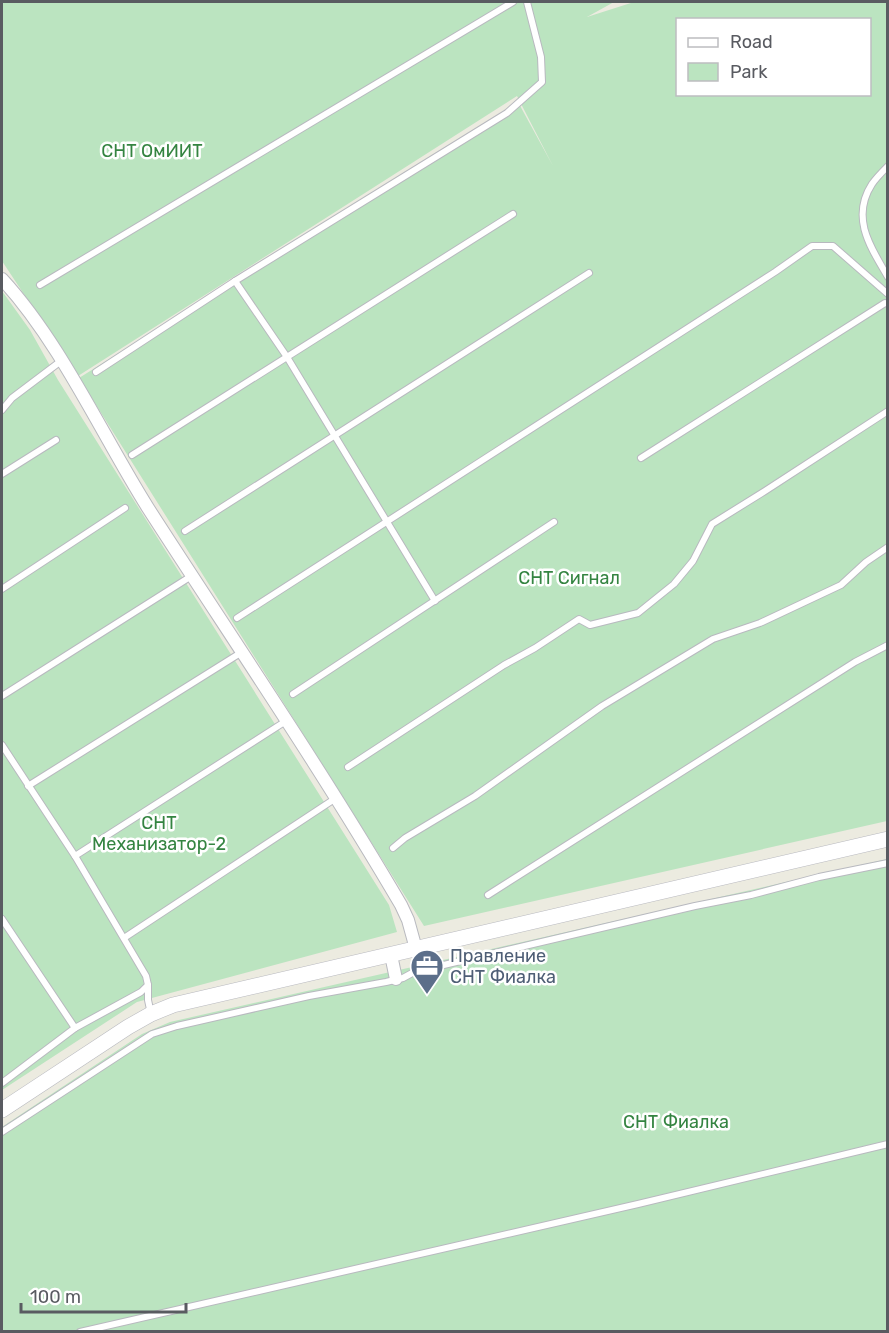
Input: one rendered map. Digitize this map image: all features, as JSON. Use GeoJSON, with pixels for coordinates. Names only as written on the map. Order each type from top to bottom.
{"type":"FeatureCollection","features":[{"type":"Feature","properties":{"kind":"street"},"geometry":{"type":"LineString","coordinates":[[2,279],[61,361],[147,506],[336,798],[401,906],[408,920],[416,949]]}},
{"type":"Feature","properties":{"kind":"street"},"geometry":{"type":"LineString","coordinates":[[2,1110],[151,1014],[217,994],[888,839]]}},
{"type":"Feature","properties":{"kind":"street"},"geometry":{"type":"LineString","coordinates":[[391,955],[396,980]]}},
{"type":"Feature","properties":{"kind":"lane"},"geometry":{"type":"LineString","coordinates":[[40,285],[513,2]]}},
{"type":"Feature","properties":{"kind":"lane"},"geometry":{"type":"LineString","coordinates":[[96,372],[235,281],[507,113],[542,82],[541,57],[527,2]]}},
{"type":"Feature","properties":{"kind":"lane"},"geometry":{"type":"LineString","coordinates":[[888,166],[871,186],[864,204],[862,228],[888,277]]}},
{"type":"Feature","properties":{"kind":"lane"},"geometry":{"type":"LineString","coordinates":[[132,455],[513,214]]}},
{"type":"Feature","properties":{"kind":"lane"},"geometry":{"type":"LineString","coordinates":[[237,618],[812,246],[833,246],[888,294]]}},
{"type":"Feature","properties":{"kind":"lane"},"geometry":{"type":"LineString","coordinates":[[185,531],[589,273]]}},
{"type":"Feature","properties":{"kind":"lane"},"geometry":{"type":"LineString","coordinates":[[235,281],[287,357],[435,601]]}},
{"type":"Feature","properties":{"kind":"lane"},"geometry":{"type":"LineString","coordinates":[[641,458],[885,303],[888,304]]}},
{"type":"Feature","properties":{"kind":"lane"},"geometry":{"type":"LineString","coordinates":[[2,410],[12,398],[61,361]]}},
{"type":"Feature","properties":{"kind":"lane"},"geometry":{"type":"LineString","coordinates":[[348,767],[504,664],[535,648],[579,619],[591,625],[638,613],[674,584],[687,569],[712,524],[888,411]]}},
{"type":"Feature","properties":{"kind":"lane"},"geometry":{"type":"LineString","coordinates":[[2,474],[56,440]]}},
{"type":"Feature","properties":{"kind":"lane"},"geometry":{"type":"LineString","coordinates":[[2,589],[125,508]]}},
{"type":"Feature","properties":{"kind":"lane"},"geometry":{"type":"LineString","coordinates":[[293,694],[554,522]]}},
{"type":"Feature","properties":{"kind":"lane"},"geometry":{"type":"LineString","coordinates":[[393,848],[405,838],[475,796],[602,706],[713,639],[760,623],[841,585],[866,562],[888,547]]}},
{"type":"Feature","properties":{"kind":"lane"},"geometry":{"type":"LineString","coordinates":[[2,696],[193,575]]}},
{"type":"Feature","properties":{"kind":"lane"},"geometry":{"type":"LineString","coordinates":[[488,895],[855,662],[888,645]]}},
{"type":"Feature","properties":{"kind":"lane"},"geometry":{"type":"LineString","coordinates":[[28,786],[242,652]]}},
{"type":"Feature","properties":{"kind":"lane"},"geometry":{"type":"LineString","coordinates":[[75,856],[286,721]]}},
{"type":"Feature","properties":{"kind":"lane"},"geometry":{"type":"LineString","coordinates":[[2,745],[75,856],[146,976],[151,1014]]}},
{"type":"Feature","properties":{"kind":"lane"},"geometry":{"type":"LineString","coordinates":[[124,938],[336,798]]}},
{"type":"Feature","properties":{"kind":"lane"},"geometry":{"type":"LineString","coordinates":[[2,1132],[152,1034],[177,1026],[309,996],[396,980],[414,972],[573,933],[751,896],[819,877],[888,863]]}},
{"type":"Feature","properties":{"kind":"lane"},"geometry":{"type":"LineString","coordinates":[[2,920],[75,1028]]}},
{"type":"Feature","properties":{"kind":"lane"},"geometry":{"type":"LineString","coordinates":[[2,1082],[75,1028],[141,992],[148,984]]}},
{"type":"Feature","properties":{"kind":"lane"},"geometry":{"type":"LineString","coordinates":[[80,1332],[888,1144]]}},
{"type":"Feature","properties":{"kind":"green space","name":"СНТ Сигнал"},"geometry":{"type":"Polygon","coordinates":[[[2,2],[614,2],[587,17],[634,2],[887,2],[887,821],[424,926],[79,378],[518,102],[553,166],[517,96],[78,376],[2,261],[2,2]]]}},
{"type":"Feature","properties":{"kind":"green space","name":"СНТ Механизатор-2"},"geometry":{"type":"Polygon","coordinates":[[[2,291],[30,330],[58,380],[389,905],[397,932],[137,1002],[2,1090],[2,291]]]}},
{"type":"Feature","properties":{"kind":"green space","name":"СНТ Фиалка"},"geometry":{"type":"Polygon","coordinates":[[[887,859],[887,1331],[2,1332],[2,1127],[142,1034],[170,1022],[887,859]]]}},
{"type":"Feature","properties":{"kind":"place","name":"Правление СНТ Фиалка"},"geometry":{"type":"Point","coordinates":[427,995]}},
{"type":"Feature","properties":{"kind":"park label","name":"СНТ ОмИИТ"},"geometry":{"type":"Point","coordinates":[152,151]}}]}
